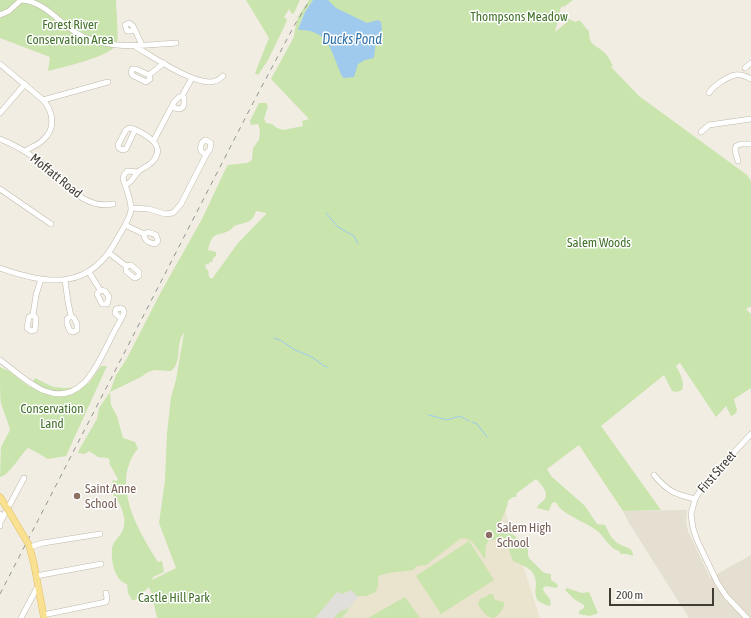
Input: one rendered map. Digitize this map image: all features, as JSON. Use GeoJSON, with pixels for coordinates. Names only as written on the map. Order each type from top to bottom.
{"type":"FeatureCollection","features":[{"type":"Feature","properties":{"kind":"main road"},"geometry":{"type":"LineString","coordinates":[[0,497],[29,546],[44,616]]}},
{"type":"Feature","properties":{"kind":"street"},"geometry":{"type":"LineString","coordinates":[[0,15],[9,11],[21,0],[33,2],[46,9],[68,28],[85,37],[110,45],[136,47],[176,43]]}},
{"type":"Feature","properties":{"kind":"street"},"geometry":{"type":"LineString","coordinates":[[134,30],[142,46]]}},
{"type":"Feature","properties":{"kind":"street"},"geometry":{"type":"LineString","coordinates":[[136,47],[192,78],[204,82],[211,82],[219,80],[223,76]]}},
{"type":"Feature","properties":{"kind":"street"},"geometry":{"type":"LineString","coordinates":[[149,75],[164,62]]}},
{"type":"Feature","properties":{"kind":"street"},"geometry":{"type":"LineString","coordinates":[[745,68],[751,63]]}},
{"type":"Feature","properties":{"kind":"street"},"geometry":{"type":"LineString","coordinates":[[0,64],[43,100],[50,111],[52,122],[50,131],[44,140],[25,151]]}},
{"type":"Feature","properties":{"kind":"street"},"geometry":{"type":"LineString","coordinates":[[709,93],[714,87],[735,75],[742,75],[751,79]]}},
{"type":"Feature","properties":{"kind":"street"},"geometry":{"type":"LineString","coordinates":[[154,140],[173,104],[182,96],[192,78]]}},
{"type":"Feature","properties":{"kind":"street"},"geometry":{"type":"LineString","coordinates":[[43,100],[108,82]]}},
{"type":"Feature","properties":{"kind":"street"},"geometry":{"type":"LineString","coordinates":[[0,113],[25,84]]}},
{"type":"Feature","properties":{"kind":"street"},"geometry":{"type":"LineString","coordinates":[[173,104],[174,108],[177,109],[183,107],[184,98],[182,96]]}},
{"type":"Feature","properties":{"kind":"street"},"geometry":{"type":"LineString","coordinates":[[701,132],[709,125],[751,119]]}},
{"type":"Feature","properties":{"kind":"street"},"geometry":{"type":"LineString","coordinates":[[125,185],[129,184],[138,172],[151,163],[156,157],[157,147],[154,140],[136,130]]}},
{"type":"Feature","properties":{"kind":"street","name":"Moffatt Road"},"geometry":{"type":"LineString","coordinates":[[0,139],[25,151],[52,171],[60,180],[85,200],[99,205],[113,204]]}},
{"type":"Feature","properties":{"kind":"street"},"geometry":{"type":"LineString","coordinates":[[738,161],[735,150],[736,146],[741,144],[751,144]]}},
{"type":"Feature","properties":{"kind":"street"},"geometry":{"type":"LineString","coordinates":[[131,208],[149,209],[165,214],[173,213],[181,204],[206,155]]}},
{"type":"Feature","properties":{"kind":"street"},"geometry":{"type":"LineString","coordinates":[[0,268],[41,279],[65,280],[78,277],[89,272],[101,263],[109,253],[125,225],[131,208],[123,179],[127,171],[131,170],[138,172]]}},
{"type":"Feature","properties":{"kind":"street"},"geometry":{"type":"LineString","coordinates":[[0,189],[51,224]]}},
{"type":"Feature","properties":{"kind":"street"},"geometry":{"type":"LineString","coordinates":[[125,225],[144,234]]}},
{"type":"Feature","properties":{"kind":"street"},"geometry":{"type":"LineString","coordinates":[[109,253],[126,266]]}},
{"type":"Feature","properties":{"kind":"street"},"geometry":{"type":"LineString","coordinates":[[89,272],[100,290]]}},
{"type":"Feature","properties":{"kind":"street"},"geometry":{"type":"LineString","coordinates":[[33,315],[34,302],[41,279]]}},
{"type":"Feature","properties":{"kind":"street"},"geometry":{"type":"LineString","coordinates":[[65,280],[71,316]]}},
{"type":"Feature","properties":{"kind":"street"},"geometry":{"type":"LineString","coordinates":[[0,360],[36,387],[46,391],[62,393],[71,391],[81,386],[92,375],[121,319]]}},
{"type":"Feature","properties":{"kind":"street","name":"First Street"},"geometry":{"type":"LineString","coordinates":[[747,618],[726,596],[717,582],[697,540],[692,521],[692,509],[695,499],[703,486],[751,434]]}},
{"type":"Feature","properties":{"kind":"street"},"geometry":{"type":"LineString","coordinates":[[654,475],[672,493],[695,499]]}},
{"type":"Feature","properties":{"kind":"street"},"geometry":{"type":"LineString","coordinates":[[0,524],[24,478]]}},
{"type":"Feature","properties":{"kind":"street"},"geometry":{"type":"LineString","coordinates":[[0,514],[0,524]]}},
{"type":"Feature","properties":{"kind":"street"},"geometry":{"type":"LineString","coordinates":[[29,546],[100,534]]}},
{"type":"Feature","properties":{"kind":"street"},"geometry":{"type":"LineString","coordinates":[[36,576],[101,564]]}},
{"type":"Feature","properties":{"kind":"street"},"geometry":{"type":"LineString","coordinates":[[21,618],[38,586]]}},
{"type":"Feature","properties":{"kind":"street"},"geometry":{"type":"LineString","coordinates":[[44,616],[106,602],[106,593]]}},
{"type":"Feature","properties":{"kind":"shaded area","name":"Salem High School"},"geometry":{"type":"Polygon","coordinates":[[[503,504],[540,618],[342,618],[377,570],[503,504]]]}},
{"type":"Feature","properties":{"kind":"shaded area"},"geometry":{"type":"Polygon","coordinates":[[[687,510],[686,522],[688,531],[710,578],[751,555],[751,618],[689,618],[623,511],[687,510]]]}},
{"type":"Feature","properties":{"kind":"shaded area"},"geometry":{"type":"Polygon","coordinates":[[[351,590],[358,597],[349,608],[339,612],[334,618],[315,618],[337,592],[342,594],[351,590]]]}},
{"type":"Feature","properties":{"kind":"green space","name":"Forest River Conservation Area"},"geometry":{"type":"Polygon","coordinates":[[[0,0],[116,0],[118,30],[117,44],[113,49],[96,57],[48,71],[50,57],[0,38],[0,0]]]}},
{"type":"Feature","properties":{"kind":"green space"},"geometry":{"type":"Polygon","coordinates":[[[246,0],[300,0],[294,13],[292,14],[289,9],[284,17],[287,20],[285,25],[268,60],[258,75],[255,73],[269,38],[246,0]]]}},
{"type":"Feature","properties":{"kind":"green space"},"geometry":{"type":"Polygon","coordinates":[[[309,0],[313,0],[305,12],[298,28],[317,0],[573,0],[561,7],[555,32],[566,23],[568,19],[576,22],[579,20],[589,31],[590,40],[592,43],[608,56],[613,67],[610,66],[639,96],[747,175],[751,181],[751,307],[746,309],[751,314],[751,388],[734,399],[737,410],[735,414],[731,416],[726,406],[716,417],[680,363],[676,366],[682,381],[682,390],[677,392],[672,391],[664,375],[601,426],[661,510],[623,511],[579,445],[547,469],[551,476],[585,506],[597,524],[605,525],[613,539],[617,543],[629,548],[633,556],[621,554],[609,545],[602,535],[596,530],[565,512],[555,502],[552,503],[549,511],[537,508],[545,498],[546,492],[536,479],[517,493],[516,497],[513,497],[508,501],[507,508],[500,524],[527,546],[529,558],[544,573],[551,574],[551,580],[558,586],[556,588],[546,586],[543,588],[551,603],[550,606],[538,601],[536,593],[536,580],[534,575],[526,567],[513,561],[508,548],[504,542],[500,540],[489,540],[486,545],[485,559],[471,541],[464,538],[460,539],[426,565],[417,566],[413,570],[388,573],[378,576],[378,586],[376,592],[366,596],[358,596],[342,618],[157,618],[149,587],[135,600],[132,600],[128,593],[127,584],[119,579],[117,575],[112,560],[112,550],[114,542],[122,533],[124,523],[121,506],[110,490],[113,480],[117,481],[118,479],[109,463],[110,461],[108,458],[98,457],[89,451],[85,454],[78,453],[97,419],[99,408],[110,392],[116,375],[126,360],[161,292],[202,219],[226,168],[228,165],[247,163],[252,160],[253,148],[259,140],[260,133],[258,124],[251,125],[250,121],[259,103],[266,103],[268,106],[264,119],[266,123],[272,124],[283,130],[303,126],[302,121],[309,119],[271,79],[294,37],[298,17],[309,0]],[[256,211],[255,215],[249,221],[216,235],[212,239],[208,250],[216,252],[216,256],[213,258],[212,262],[209,262],[209,265],[205,265],[206,269],[208,270],[209,277],[212,279],[238,243],[267,213],[256,211]],[[184,333],[181,337],[175,367],[171,371],[155,370],[148,372],[110,392],[111,405],[117,416],[123,438],[135,442],[138,449],[134,453],[126,474],[126,487],[128,501],[138,527],[158,562],[162,561],[164,572],[153,577],[152,580],[176,568],[159,523],[165,480],[167,433],[171,397],[176,380],[184,333]]]}},
{"type":"Feature","properties":{"kind":"green space","name":"Conservation Land"},"geometry":{"type":"Polygon","coordinates":[[[101,366],[107,366],[66,456],[48,459],[28,448],[11,469],[0,477],[1,447],[10,430],[1,403],[0,367],[11,372],[30,387],[35,378],[53,387],[65,388],[81,387],[89,383],[101,366]]]}},
{"type":"Feature","properties":{"kind":"green space"},"geometry":{"type":"Polygon","coordinates":[[[469,541],[494,580],[441,614],[416,576],[469,541]]]}},
{"type":"Feature","properties":{"kind":"green space"},"geometry":{"type":"Polygon","coordinates":[[[567,588],[582,593],[589,592],[598,613],[590,616],[579,614],[579,611],[584,608],[584,605],[574,599],[565,590],[567,588]]]}},
{"type":"Feature","properties":{"kind":"green space"},"geometry":{"type":"Polygon","coordinates":[[[489,594],[493,594],[495,600],[504,602],[504,607],[494,618],[487,615],[478,604],[480,599],[489,594]]]}},
{"type":"Feature","properties":{"kind":"green space"},"geometry":{"type":"Polygon","coordinates":[[[405,597],[420,618],[368,618],[405,597]]]}},
{"type":"Feature","properties":{"kind":"water","name":"Ducks Pond"},"geometry":{"type":"Polygon","coordinates":[[[313,0],[328,0],[336,8],[367,23],[378,20],[381,22],[382,30],[376,44],[374,58],[365,60],[358,64],[354,77],[343,78],[333,53],[324,39],[318,34],[298,29],[305,12],[313,0]]]}},
{"type":"Feature","properties":{"kind":"waterway"},"geometry":{"type":"LineString","coordinates":[[326,213],[338,227],[354,236],[358,244]]}},
{"type":"Feature","properties":{"kind":"waterway"},"geometry":{"type":"LineString","coordinates":[[274,338],[280,340],[295,350],[312,357],[327,367]]}},
{"type":"Feature","properties":{"kind":"waterway"},"geometry":{"type":"LineString","coordinates":[[429,415],[447,420],[460,416],[469,421]]}},
{"type":"Feature","properties":{"kind":"waterway"},"geometry":{"type":"LineString","coordinates":[[472,422],[477,424],[487,437]]}},
{"type":"Feature","properties":{"kind":"railway"},"geometry":{"type":"LineString","coordinates":[[0,594],[253,103],[294,26],[310,0]]}},
{"type":"Feature","properties":{"kind":"place","name":"Saint Anne School"},"geometry":{"type":"Point","coordinates":[77,496]}},
{"type":"Feature","properties":{"kind":"place","name":"Salem High School"},"geometry":{"type":"Point","coordinates":[489,535]}},
{"type":"Feature","properties":{"kind":"park label","name":"Thompsons Meadow"},"geometry":{"type":"Point","coordinates":[519,17]}},
{"type":"Feature","properties":{"kind":"park label","name":"Salem Woods"},"geometry":{"type":"Point","coordinates":[599,243]}},
{"type":"Feature","properties":{"kind":"park label","name":"Castle Hill Park"},"geometry":{"type":"Point","coordinates":[174,598]}}]}
